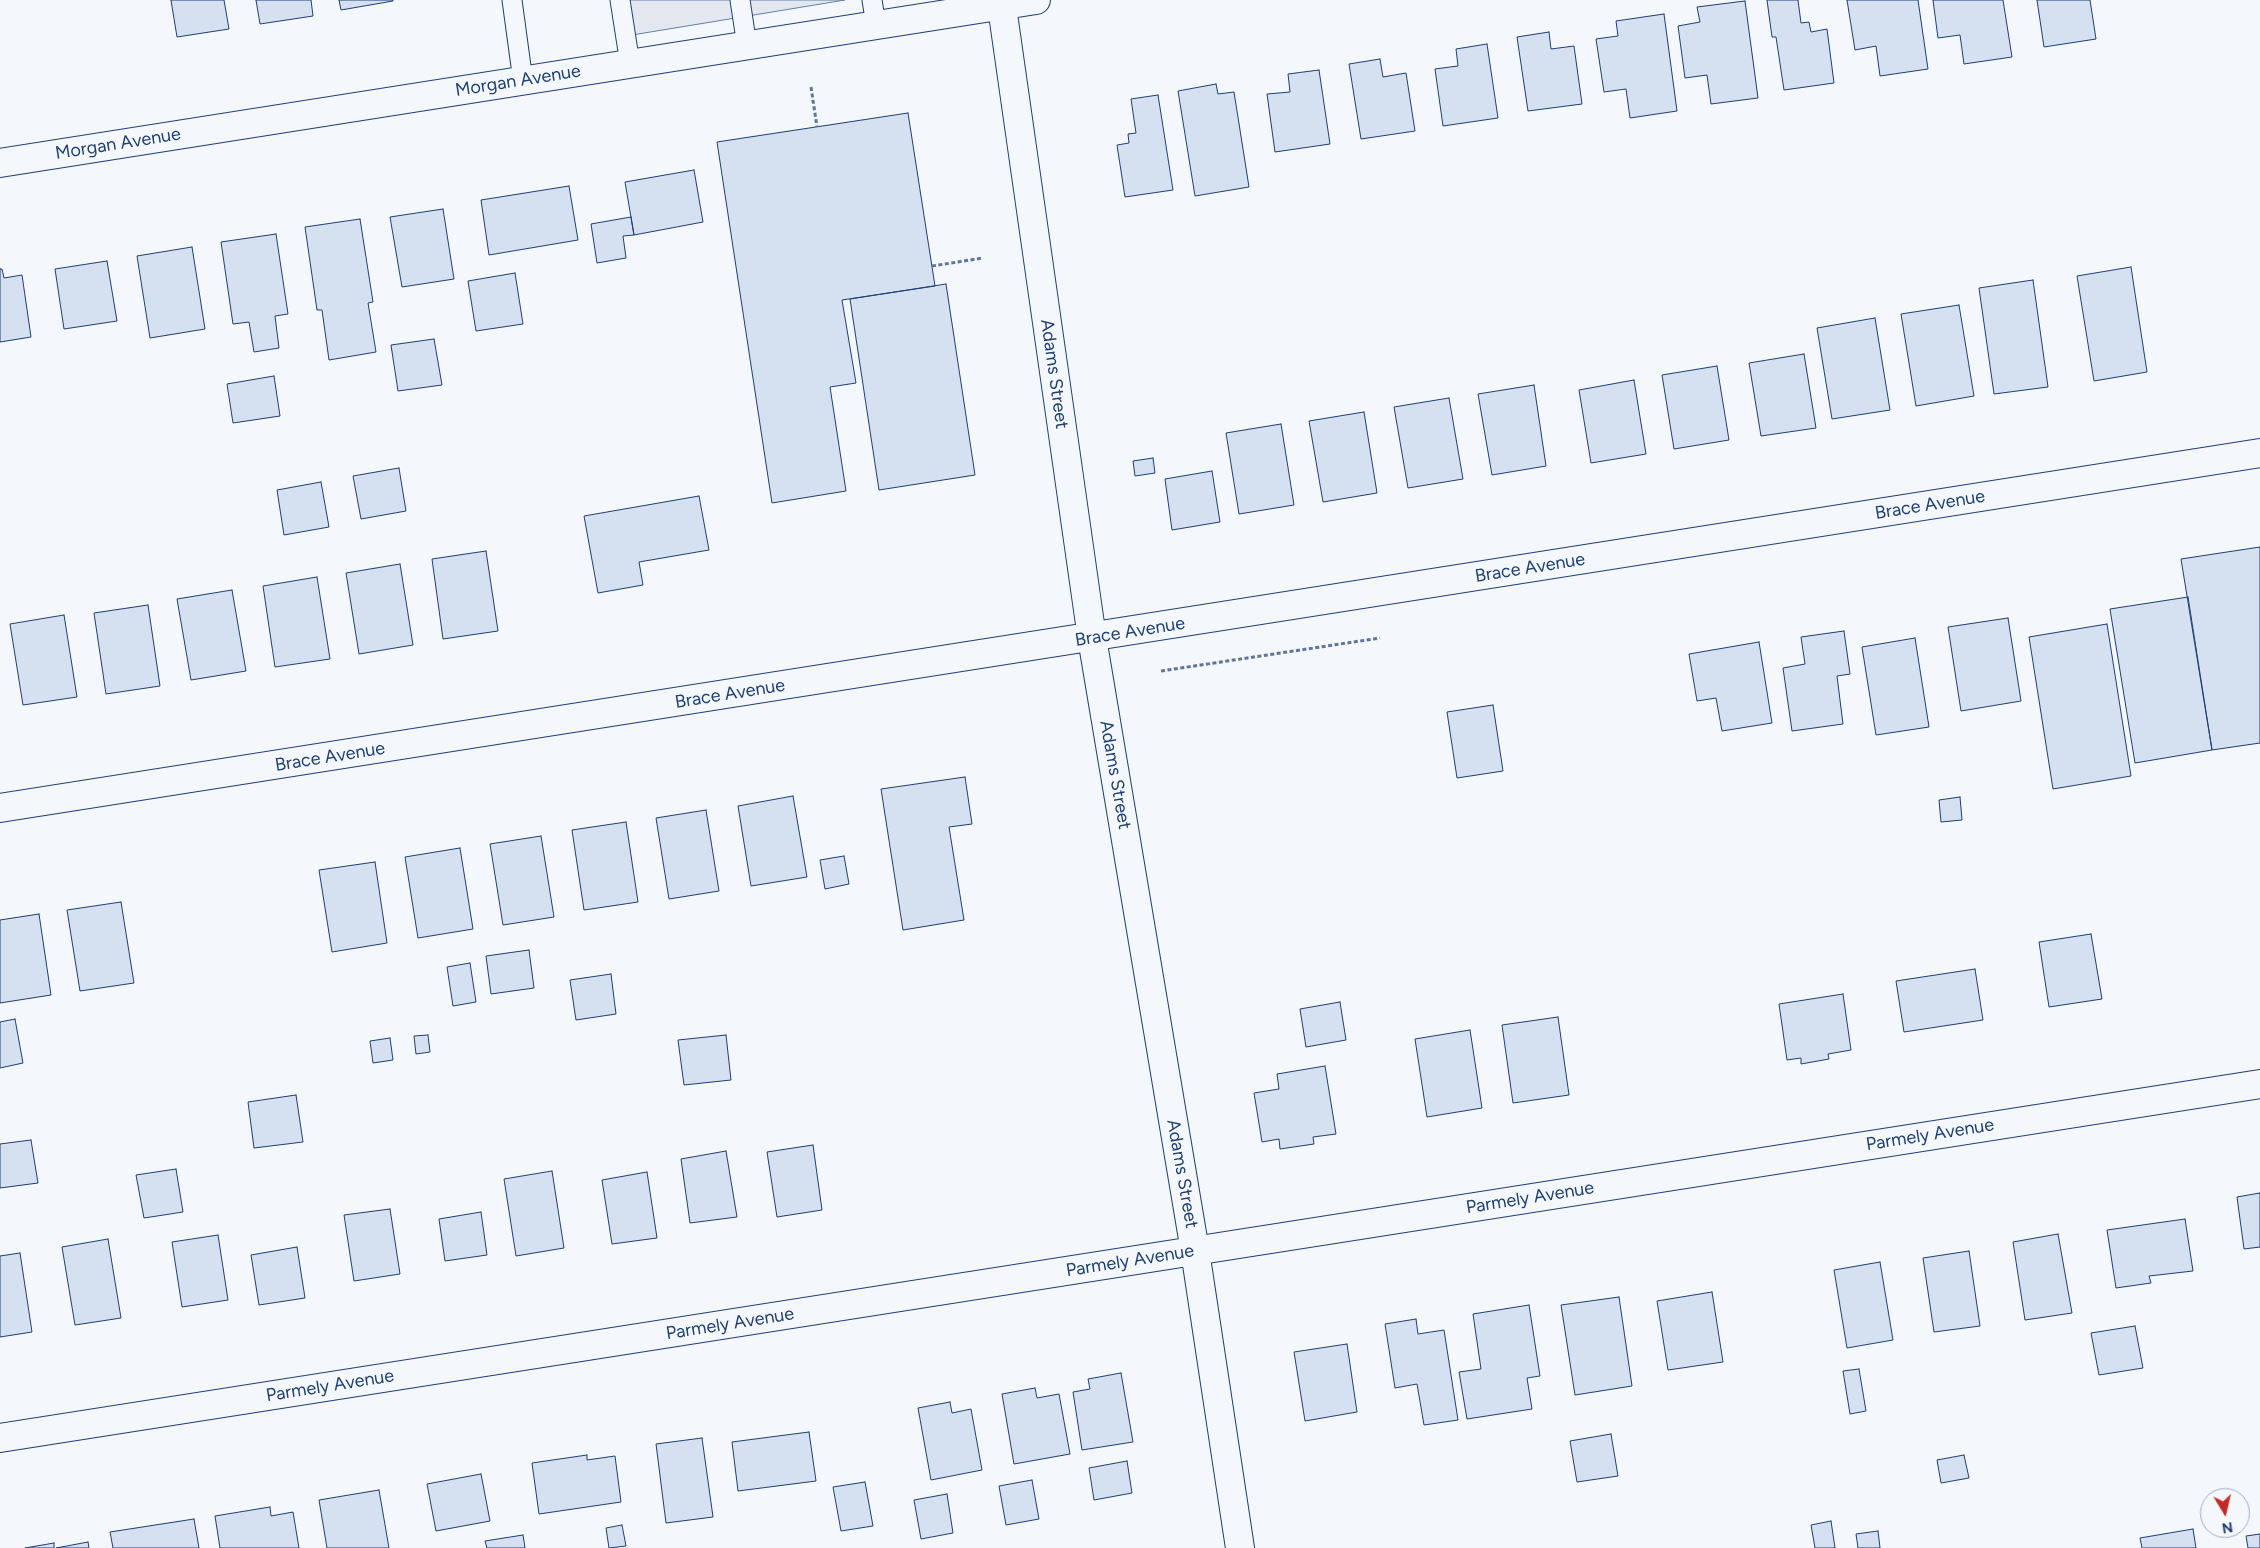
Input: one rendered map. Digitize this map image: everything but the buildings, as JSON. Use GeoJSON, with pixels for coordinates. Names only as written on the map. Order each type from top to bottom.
{"type":"FeatureCollection","features":[{"type":"Feature","properties":{"kind":"street","name":"Morgan Avenue"},"geometry":{"type":"LineString","coordinates":[[0,163],[747,46],[874,13],[1036,0]]}},
{"type":"Feature","properties":{"kind":"street","name":"Adams Street"},"geometry":{"type":"LineString","coordinates":[[1001,3],[1092,638],[1195,1251],[1240,1548]]}},
{"type":"Feature","properties":{"kind":"street","name":"Brace Avenue"},"geometry":{"type":"LineString","coordinates":[[0,808],[1092,638],[2260,453]]}},
{"type":"Feature","properties":{"kind":"street","name":"Parmely Avenue"},"geometry":{"type":"LineString","coordinates":[[0,1438],[2260,1084]]}},
{"type":"Feature","properties":{"kind":"lane"},"geometry":{"type":"LineString","coordinates":[[512,0],[523,80]]}},
{"type":"Feature","properties":{"kind":"lane"},"geometry":{"type":"LineString","coordinates":[[620,0],[630,64]]}},
{"type":"Feature","properties":{"kind":"lane"},"geometry":{"type":"LineString","coordinates":[[740,0],[747,46]]}},
{"type":"Feature","properties":{"kind":"path"},"geometry":{"type":"LineString","coordinates":[[811,87],[817,127]]}},
{"type":"Feature","properties":{"kind":"path"},"geometry":{"type":"LineString","coordinates":[[932,266],[983,258]]}},
{"type":"Feature","properties":{"kind":"path"},"geometry":{"type":"LineString","coordinates":[[1161,671],[1380,638]]}},
{"type":"Feature","properties":{"kind":"shaded area"},"geometry":{"type":"Polygon","coordinates":[[[620,0],[845,0],[626,36],[620,0]]]}}]}
